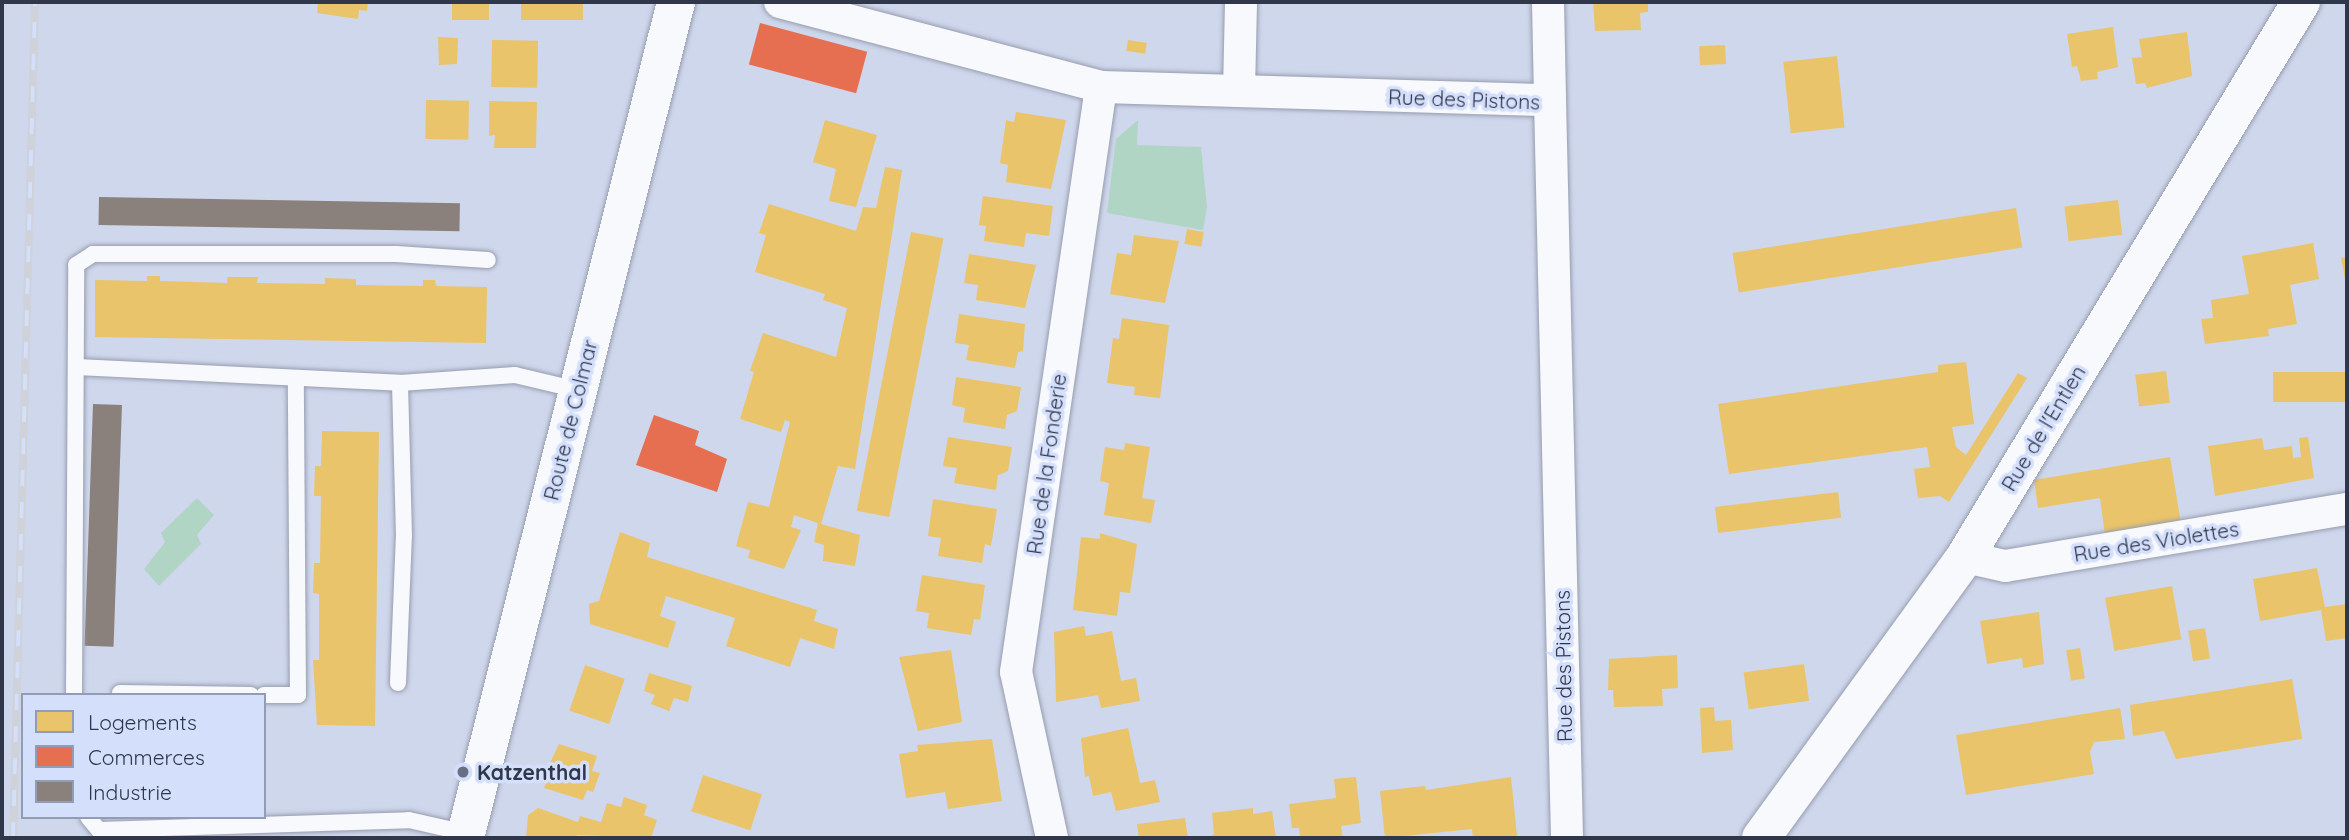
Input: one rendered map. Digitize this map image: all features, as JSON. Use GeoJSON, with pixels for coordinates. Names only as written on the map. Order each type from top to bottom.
{"type":"FeatureCollection","features":[{"type":"Feature","properties":{"kind":"street","name":"Route de Colmar"},"geometry":{"type":"LineString","coordinates":[[465,836],[676,2]]}},
{"type":"Feature","properties":{"kind":"street","name":"Rue des Pistons"},"geometry":{"type":"LineString","coordinates":[[780,2],[1101,87],[1550,100],[1567,838]]}},
{"type":"Feature","properties":{"kind":"street"},"geometry":{"type":"LineString","coordinates":[[1240,91],[1241,2]]}},
{"type":"Feature","properties":{"kind":"street"},"geometry":{"type":"LineString","coordinates":[[1548,2],[1550,100]]}},
{"type":"Feature","properties":{"kind":"street","name":"Rue de l'Entlen"},"geometry":{"type":"LineString","coordinates":[[1760,838],[1965,557],[2301,2]]}},
{"type":"Feature","properties":{"kind":"street","name":"Rue de la Fonderie"},"geometry":{"type":"LineString","coordinates":[[1052,838],[1016,672],[1101,87]]}},
{"type":"Feature","properties":{"kind":"street","name":"Rue des Violettes"},"geometry":{"type":"LineString","coordinates":[[1965,557],[2005,566],[2347,509]]}},
{"type":"Feature","properties":{"kind":"lane"},"geometry":{"type":"LineString","coordinates":[[74,693],[76,265],[93,254],[396,254],[488,260]]}},
{"type":"Feature","properties":{"kind":"lane"},"geometry":{"type":"LineString","coordinates":[[77,367],[400,383],[515,375],[578,390]]}},
{"type":"Feature","properties":{"kind":"lane"},"geometry":{"type":"LineString","coordinates":[[266,695],[298,695],[296,379]]}},
{"type":"Feature","properties":{"kind":"lane"},"geometry":{"type":"LineString","coordinates":[[398,683],[404,536],[400,383]]}},
{"type":"Feature","properties":{"kind":"lane"},"geometry":{"type":"LineString","coordinates":[[120,692],[164,693]]}},
{"type":"Feature","properties":{"kind":"lane"},"geometry":{"type":"LineString","coordinates":[[90,819],[99,830],[409,820],[465,836]]}},
{"type":"Feature","properties":{"kind":"green space"},"geometry":{"type":"Polygon","coordinates":[[[1138,120],[1137,145],[1201,147],[1207,207],[1203,230],[1107,213],[1116,139],[1138,120]]]}},
{"type":"Feature","properties":{"kind":"green space"},"geometry":{"type":"Polygon","coordinates":[[[197,498],[214,515],[197,535],[201,544],[159,586],[144,569],[165,542],[161,533],[197,498]]]}},
{"type":"Feature","properties":{"kind":"building: Logements"},"geometry":{"type":"Polygon","coordinates":[[[318,2],[368,2],[367,11],[359,10],[358,19],[317,13],[318,2]]]}},
{"type":"Feature","properties":{"kind":"building: Logements"},"geometry":{"type":"Polygon","coordinates":[[[452,2],[489,2],[489,20],[452,20],[452,2]]]}},
{"type":"Feature","properties":{"kind":"building: Logements"},"geometry":{"type":"Polygon","coordinates":[[[521,2],[583,2],[583,20],[521,20],[521,2]]]}},
{"type":"Feature","properties":{"kind":"building: Logements"},"geometry":{"type":"Polygon","coordinates":[[[1593,2],[1648,2],[1648,12],[1640,13],[1641,30],[1595,31],[1593,2]]]}},
{"type":"Feature","properties":{"kind":"building: Logements"},"geometry":{"type":"Polygon","coordinates":[[[2113,27],[2118,67],[2097,72],[2098,79],[2081,81],[2077,66],[2072,67],[2067,34],[2113,27]]]}},
{"type":"Feature","properties":{"kind":"building: Logements"},"geometry":{"type":"Polygon","coordinates":[[[2187,32],[2192,76],[2147,88],[2145,83],[2136,84],[2132,58],[2142,57],[2139,39],[2187,32]]]}},
{"type":"Feature","properties":{"kind":"building: Logements"},"geometry":{"type":"Polygon","coordinates":[[[438,37],[458,38],[457,64],[439,65],[438,37]]]}},
{"type":"Feature","properties":{"kind":"building: Logements"},"geometry":{"type":"Polygon","coordinates":[[[492,40],[538,41],[537,88],[491,87],[492,40]]]}},
{"type":"Feature","properties":{"kind":"building: Logements"},"geometry":{"type":"Polygon","coordinates":[[[1128,40],[1147,43],[1145,54],[1126,51],[1128,40]]]}},
{"type":"Feature","properties":{"kind":"building: Logements"},"geometry":{"type":"Polygon","coordinates":[[[1725,45],[1726,64],[1700,65],[1699,46],[1725,45]]]}},
{"type":"Feature","properties":{"kind":"building: Logements"},"geometry":{"type":"Polygon","coordinates":[[[1837,56],[1845,128],[1791,133],[1783,62],[1837,56]]]}},
{"type":"Feature","properties":{"kind":"building: Logements"},"geometry":{"type":"Polygon","coordinates":[[[426,100],[469,101],[468,140],[425,139],[426,100]]]}},
{"type":"Feature","properties":{"kind":"building: Logements"},"geometry":{"type":"Polygon","coordinates":[[[489,101],[537,102],[536,148],[494,148],[495,135],[489,136],[489,101]]]}},
{"type":"Feature","properties":{"kind":"building: Logements"},"geometry":{"type":"Polygon","coordinates":[[[1016,112],[1066,120],[1051,189],[1006,182],[1008,165],[1000,163],[1006,120],[1014,122],[1016,112]]]}},
{"type":"Feature","properties":{"kind":"building: Logements"},"geometry":{"type":"Polygon","coordinates":[[[825,120],[877,135],[856,207],[829,201],[836,169],[813,162],[825,120]]]}},
{"type":"Feature","properties":{"kind":"building: Logements"},"geometry":{"type":"Polygon","coordinates":[[[885,167],[902,170],[855,469],[838,466],[821,524],[860,535],[855,566],[823,561],[824,545],[814,542],[818,523],[794,515],[791,527],[801,530],[784,569],[748,558],[750,550],[736,546],[748,502],[769,507],[790,422],[785,420],[781,432],[740,419],[754,372],[750,371],[763,333],[836,357],[847,308],[823,300],[825,294],[755,272],[766,235],[759,233],[769,204],[856,231],[863,207],[876,208],[885,167]]]}},
{"type":"Feature","properties":{"kind":"building: Logements"},"geometry":{"type":"Polygon","coordinates":[[[983,196],[1053,206],[1049,236],[1026,233],[1024,247],[984,241],[986,226],[979,225],[983,196]]]}},
{"type":"Feature","properties":{"kind":"building: Logements"},"geometry":{"type":"Polygon","coordinates":[[[2118,200],[2122,235],[2069,241],[2064,207],[2118,200]]]}},
{"type":"Feature","properties":{"kind":"building: Logements"},"geometry":{"type":"Polygon","coordinates":[[[2016,208],[2022,248],[1739,292],[1733,253],[2016,208]]]}},
{"type":"Feature","properties":{"kind":"building: Logements"},"geometry":{"type":"Polygon","coordinates":[[[1187,229],[1204,232],[1201,247],[1184,244],[1187,229]]]}},
{"type":"Feature","properties":{"kind":"building: Logements"},"geometry":{"type":"Polygon","coordinates":[[[911,232],[943,238],[889,517],[857,511],[911,232]]]}},
{"type":"Feature","properties":{"kind":"building: Logements"},"geometry":{"type":"Polygon","coordinates":[[[1134,235],[1179,241],[1165,303],[1110,294],[1117,253],[1131,255],[1134,235]]]}},
{"type":"Feature","properties":{"kind":"building: Logements"},"geometry":{"type":"Polygon","coordinates":[[[2313,243],[2319,279],[2290,285],[2297,324],[2268,329],[2269,336],[2205,344],[2201,319],[2213,318],[2211,300],[2249,294],[2242,256],[2313,243]]]}},
{"type":"Feature","properties":{"kind":"building: Logements"},"geometry":{"type":"Polygon","coordinates":[[[969,254],[1036,265],[1025,308],[976,300],[978,285],[964,283],[969,254]]]}},
{"type":"Feature","properties":{"kind":"building: Logements"},"geometry":{"type":"Polygon","coordinates":[[[2347,257],[2347,284],[2346,284],[2341,258],[2347,257]]]}},
{"type":"Feature","properties":{"kind":"building: Logements"},"geometry":{"type":"Polygon","coordinates":[[[147,276],[160,276],[160,281],[227,283],[227,277],[258,277],[257,283],[325,284],[325,278],[356,279],[356,285],[423,286],[423,280],[435,280],[436,286],[487,287],[486,343],[95,337],[95,280],[147,281],[147,276]]]}},
{"type":"Feature","properties":{"kind":"building: Logements"},"geometry":{"type":"Polygon","coordinates":[[[959,314],[1025,324],[1023,351],[1018,352],[1015,368],[966,360],[969,345],[955,343],[959,314]]]}},
{"type":"Feature","properties":{"kind":"building: Logements"},"geometry":{"type":"Polygon","coordinates":[[[1122,318],[1169,325],[1160,398],[1134,395],[1135,387],[1107,383],[1113,338],[1119,339],[1122,318]]]}},
{"type":"Feature","properties":{"kind":"building: Logements"},"geometry":{"type":"Polygon","coordinates":[[[1966,362],[1974,424],[1952,427],[1956,447],[1966,455],[2018,373],[2027,378],[1949,502],[1940,496],[1918,498],[1914,469],[1930,467],[1927,447],[1729,474],[1718,404],[1938,372],[1938,365],[1966,362]]]}},
{"type":"Feature","properties":{"kind":"building: Logements"},"geometry":{"type":"Polygon","coordinates":[[[2166,371],[2170,403],[2139,407],[2135,375],[2166,371]]]}},
{"type":"Feature","properties":{"kind":"building: Logements"},"geometry":{"type":"Polygon","coordinates":[[[2273,372],[2347,372],[2347,402],[2273,402],[2273,372]]]}},
{"type":"Feature","properties":{"kind":"building: Logements"},"geometry":{"type":"Polygon","coordinates":[[[956,377],[1021,387],[1017,411],[1007,415],[1005,429],[963,422],[965,408],[952,405],[956,377]]]}},
{"type":"Feature","properties":{"kind":"building: Logements"},"geometry":{"type":"Polygon","coordinates":[[[322,431],[379,432],[375,726],[317,725],[313,660],[319,660],[319,594],[313,593],[314,563],[320,563],[321,496],[314,496],[315,466],[321,466],[322,431]]]}},
{"type":"Feature","properties":{"kind":"building: Logements"},"geometry":{"type":"Polygon","coordinates":[[[948,437],[1012,447],[1008,471],[998,475],[996,490],[954,483],[957,468],[943,466],[948,437]]]}},
{"type":"Feature","properties":{"kind":"building: Logements"},"geometry":{"type":"Polygon","coordinates":[[[2308,437],[2314,478],[2215,496],[2208,446],[2262,438],[2264,450],[2292,446],[2293,458],[2301,457],[2299,438],[2308,437]]]}},
{"type":"Feature","properties":{"kind":"building: Logements"},"geometry":{"type":"Polygon","coordinates":[[[1125,443],[1150,447],[1142,498],[1155,500],[1151,523],[1104,515],[1109,483],[1100,481],[1105,447],[1124,450],[1125,443]]]}},
{"type":"Feature","properties":{"kind":"building: Logements"},"geometry":{"type":"Polygon","coordinates":[[[2170,457],[2181,523],[2105,535],[2100,498],[2038,508],[2034,480],[2170,457]]]}},
{"type":"Feature","properties":{"kind":"building: Logements"},"geometry":{"type":"Polygon","coordinates":[[[1838,492],[1841,518],[1718,533],[1715,507],[1838,492]]]}},
{"type":"Feature","properties":{"kind":"building: Logements"},"geometry":{"type":"Polygon","coordinates":[[[933,499],[997,509],[991,546],[985,544],[982,563],[938,556],[941,538],[928,536],[933,499]]]}},
{"type":"Feature","properties":{"kind":"building: Logements"},"geometry":{"type":"Polygon","coordinates":[[[620,532],[650,543],[647,557],[817,610],[814,621],[838,629],[834,649],[800,638],[790,667],[726,646],[735,618],[666,596],[660,616],[676,622],[668,648],[590,624],[589,604],[599,601],[620,532]]]}},
{"type":"Feature","properties":{"kind":"building: Logements"},"geometry":{"type":"Polygon","coordinates":[[[1100,533],[1137,544],[1130,593],[1120,592],[1117,616],[1073,610],[1081,537],[1100,539],[1100,533]]]}},
{"type":"Feature","properties":{"kind":"building: Logements"},"geometry":{"type":"Polygon","coordinates":[[[2317,568],[2325,607],[2347,604],[2347,638],[2326,641],[2321,610],[2260,621],[2253,579],[2317,568]]]}},
{"type":"Feature","properties":{"kind":"building: Logements"},"geometry":{"type":"Polygon","coordinates":[[[922,575],[985,585],[980,620],[974,619],[971,635],[927,628],[929,613],[916,611],[922,575]]]}},
{"type":"Feature","properties":{"kind":"building: Logements"},"geometry":{"type":"Polygon","coordinates":[[[2172,586],[2181,639],[2114,651],[2105,598],[2172,586]]]}},
{"type":"Feature","properties":{"kind":"building: Logements"},"geometry":{"type":"Polygon","coordinates":[[[2039,612],[2044,664],[2023,668],[2022,658],[1987,664],[1980,621],[2039,612]]]}},
{"type":"Feature","properties":{"kind":"building: Logements"},"geometry":{"type":"Polygon","coordinates":[[[1084,626],[1086,636],[1112,631],[1121,681],[1136,678],[1140,701],[1101,708],[1098,695],[1056,702],[1054,632],[1084,626]]]}},
{"type":"Feature","properties":{"kind":"building: Logements"},"geometry":{"type":"Polygon","coordinates":[[[2205,628],[2210,659],[2193,661],[2188,631],[2205,628]]]}},
{"type":"Feature","properties":{"kind":"building: Logements"},"geometry":{"type":"Polygon","coordinates":[[[2080,648],[2085,679],[2071,681],[2066,650],[2080,648]]]}},
{"type":"Feature","properties":{"kind":"building: Logements"},"geometry":{"type":"Polygon","coordinates":[[[951,650],[962,722],[918,731],[899,657],[951,650]]]}},
{"type":"Feature","properties":{"kind":"building: Logements"},"geometry":{"type":"Polygon","coordinates":[[[1677,655],[1678,688],[1662,689],[1663,706],[1614,707],[1613,690],[1608,690],[1609,659],[1677,655]]]}},
{"type":"Feature","properties":{"kind":"building: Logements"},"geometry":{"type":"Polygon","coordinates":[[[1804,664],[1809,701],[1749,709],[1744,672],[1804,664]]]}},
{"type":"Feature","properties":{"kind":"building: Logements"},"geometry":{"type":"Polygon","coordinates":[[[585,665],[625,679],[609,724],[569,710],[585,665]]]}},
{"type":"Feature","properties":{"kind":"building: Logements"},"geometry":{"type":"Polygon","coordinates":[[[649,673],[692,686],[688,702],[674,698],[669,711],[651,704],[655,695],[644,691],[649,673]]]}},
{"type":"Feature","properties":{"kind":"building: Logements"},"geometry":{"type":"Polygon","coordinates":[[[2292,679],[2302,739],[2176,759],[2164,731],[2133,736],[2130,705],[2292,679]]]}},
{"type":"Feature","properties":{"kind":"building: Logements"},"geometry":{"type":"Polygon","coordinates":[[[1714,707],[1715,721],[1731,720],[1733,750],[1702,753],[1700,708],[1714,707]]]}},
{"type":"Feature","properties":{"kind":"building: Logements"},"geometry":{"type":"Polygon","coordinates":[[[2120,708],[2125,739],[2094,742],[2090,752],[2094,774],[1966,795],[1956,735],[2120,708]]]}},
{"type":"Feature","properties":{"kind":"building: Logements"},"geometry":{"type":"Polygon","coordinates":[[[1128,728],[1140,783],[1155,780],[1160,802],[1116,811],[1111,792],[1093,796],[1089,776],[1085,777],[1081,738],[1128,728]]]}},
{"type":"Feature","properties":{"kind":"building: Logements"},"geometry":{"type":"Polygon","coordinates":[[[992,739],[1002,801],[948,809],[945,792],[906,798],[899,754],[918,751],[917,745],[992,739]]]}},
{"type":"Feature","properties":{"kind":"building: Logements"},"geometry":{"type":"Polygon","coordinates":[[[559,744],[597,756],[592,771],[600,773],[593,792],[587,790],[583,800],[544,788],[546,783],[541,782],[559,744]]]}},
{"type":"Feature","properties":{"kind":"building: Logements"},"geometry":{"type":"Polygon","coordinates":[[[703,775],[762,794],[750,830],[691,811],[703,775]]]}},
{"type":"Feature","properties":{"kind":"building: Logements"},"geometry":{"type":"Polygon","coordinates":[[[1356,777],[1361,823],[1341,826],[1343,838],[1300,838],[1299,828],[1292,828],[1289,804],[1336,798],[1334,779],[1356,777]]]}},
{"type":"Feature","properties":{"kind":"building: Logements"},"geometry":{"type":"Polygon","coordinates":[[[1511,777],[1517,836],[1473,838],[1472,829],[1385,838],[1380,791],[1425,786],[1426,790],[1511,777]]]}},
{"type":"Feature","properties":{"kind":"building: Logements"},"geometry":{"type":"Polygon","coordinates":[[[624,797],[647,805],[644,815],[657,820],[651,838],[577,835],[576,838],[526,838],[528,815],[538,808],[578,822],[580,816],[601,822],[607,803],[621,807],[624,797]]]}},
{"type":"Feature","properties":{"kind":"building: Logements"},"geometry":{"type":"Polygon","coordinates":[[[1253,808],[1253,814],[1272,811],[1276,838],[1209,838],[1214,834],[1212,813],[1253,808]]]}},
{"type":"Feature","properties":{"kind":"building: Logements"},"geometry":{"type":"Polygon","coordinates":[[[1185,818],[1188,838],[1139,838],[1137,824],[1185,818]]]}},
{"type":"Feature","properties":{"kind":"building: Commerces"},"geometry":{"type":"Polygon","coordinates":[[[760,23],[867,52],[856,93],[749,65],[760,23]]]}},
{"type":"Feature","properties":{"kind":"building: Commerces"},"geometry":{"type":"Polygon","coordinates":[[[654,415],[699,431],[695,445],[727,459],[717,492],[636,465],[654,415]]]}},
{"type":"Feature","properties":{"kind":"building: Industrie"},"geometry":{"type":"Polygon","coordinates":[[[99,197],[460,203],[459,231],[99,225],[99,197]]]}},
{"type":"Feature","properties":{"kind":"building: Industrie"},"geometry":{"type":"Polygon","coordinates":[[[93,404],[122,405],[114,647],[85,646],[93,404]]]}},
{"type":"Feature","properties":{"kind":"railway"},"geometry":{"type":"LineString","coordinates":[[13,838],[35,2]]}},
{"type":"Feature","properties":{"kind":"place","name":"Katzenthal"},"geometry":{"type":"Point","coordinates":[463,772]}}]}
